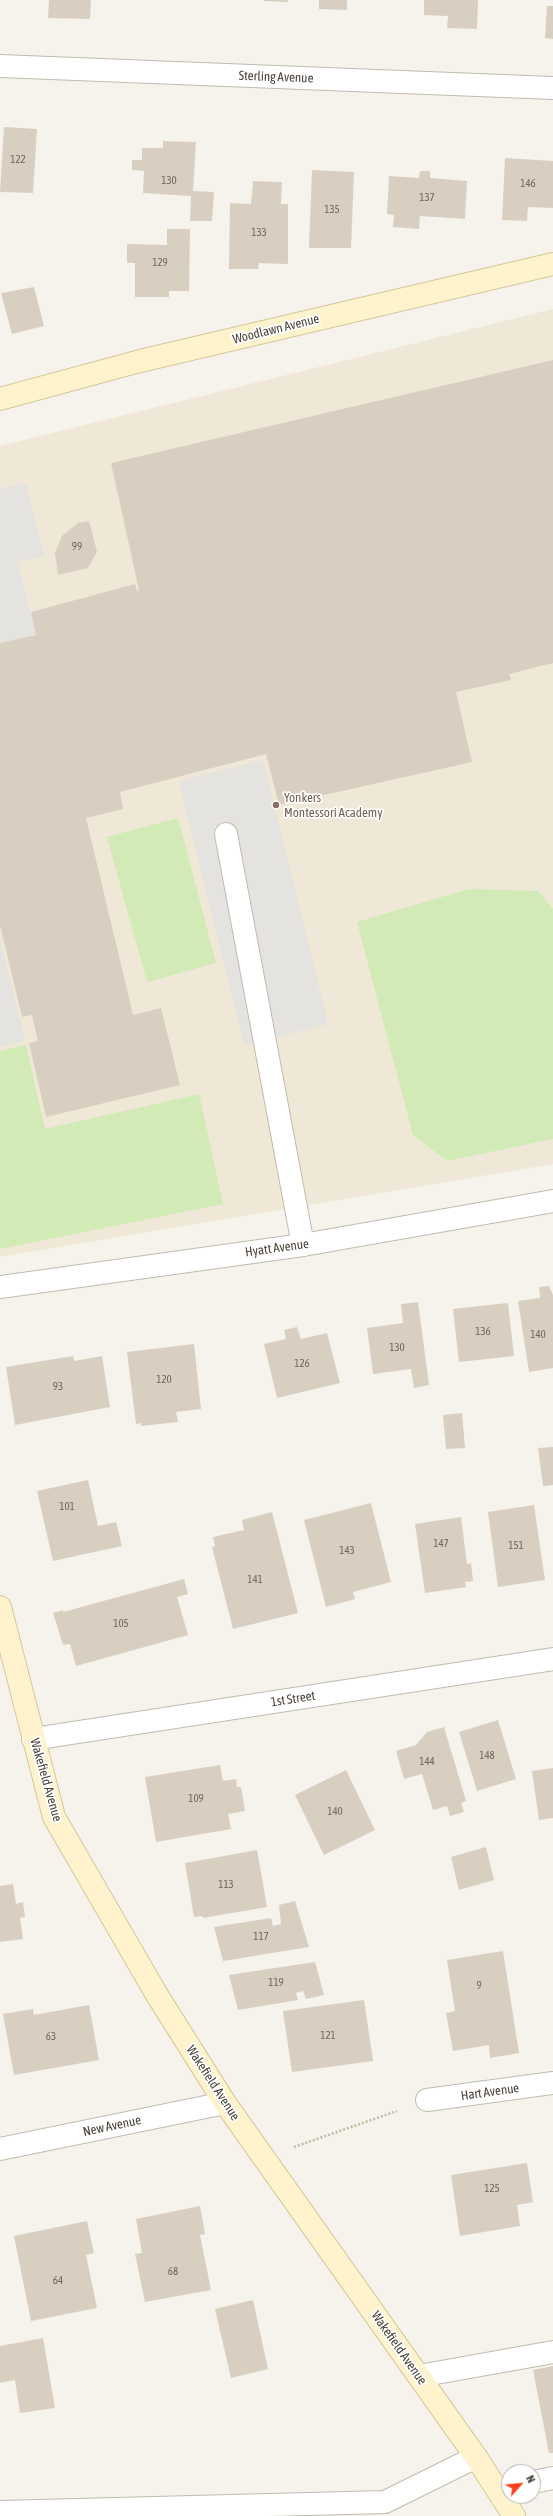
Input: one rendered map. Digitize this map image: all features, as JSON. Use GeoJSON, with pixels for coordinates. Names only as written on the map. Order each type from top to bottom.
{"type":"FeatureCollection","features":[{"type":"Feature","properties":{"kind":"street","name":"Sterling Avenue"},"geometry":{"type":"LineString","coordinates":[[0,66],[553,88]]}},
{"type":"Feature","properties":{"kind":"street","name":"Woodlawn Avenue"},"geometry":{"type":"LineString","coordinates":[[0,399],[140,361],[553,264]]}},
{"type":"Feature","properties":{"kind":"street"},"geometry":{"type":"LineString","coordinates":[[226,834],[303,1245]]}},
{"type":"Feature","properties":{"kind":"street","name":"Hyatt Avenue"},"geometry":{"type":"LineString","coordinates":[[0,1288],[303,1245],[553,1201]]}},
{"type":"Feature","properties":{"kind":"street","name":"Wakefield Avenue"},"geometry":{"type":"LineString","coordinates":[[0,1607],[54,1818],[157,1995],[225,2102],[476,2457],[501,2486]]}},
{"type":"Feature","properties":{"kind":"street","name":"1st Street"},"geometry":{"type":"LineString","coordinates":[[33,1739],[553,1659]]}},
{"type":"Feature","properties":{"kind":"street","name":"Hart Avenue"},"geometry":{"type":"LineString","coordinates":[[427,2100],[553,2083]]}},
{"type":"Feature","properties":{"kind":"street","name":"New Avenue"},"geometry":{"type":"LineString","coordinates":[[0,2149],[225,2102]]}},
{"type":"Feature","properties":{"kind":"street"},"geometry":{"type":"LineString","coordinates":[[419,2376],[553,2352]]}},
{"type":"Feature","properties":{"kind":"street"},"geometry":{"type":"LineString","coordinates":[[0,2512],[385,2502],[476,2457]]}},
{"type":"Feature","properties":{"kind":"street"},"geometry":{"type":"LineString","coordinates":[[541,2480],[553,2478]]}},
{"type":"Feature","properties":{"kind":"street","name":"Wakefield Avenue"},"geometry":{"type":"LineString","coordinates":[[509,2504],[514,2516]]}},
{"type":"Feature","properties":{"kind":"path"},"geometry":{"type":"LineString","coordinates":[[264,2157],[427,2100]]}},
{"type":"Feature","properties":{"kind":"shaded area","name":"Yonkers Montessori Academy"},"geometry":{"type":"Polygon","coordinates":[[[553,309],[553,1164],[0,1257],[0,446],[553,309]]]}},
{"type":"Feature","properties":{"kind":"shaded area"},"geometry":{"type":"Polygon","coordinates":[[[26,483],[44,556],[18,562],[36,635],[0,643],[0,489],[26,483]]]}},
{"type":"Feature","properties":{"kind":"shaded area"},"geometry":{"type":"Polygon","coordinates":[[[263,760],[328,1024],[244,1045],[179,781],[263,760]]]}},
{"type":"Feature","properties":{"kind":"shaded area"},"geometry":{"type":"Polygon","coordinates":[[[0,939],[25,1040],[0,1047],[0,939]]]}},
{"type":"Feature","properties":{"kind":"green space"},"geometry":{"type":"Polygon","coordinates":[[[178,818],[216,963],[147,982],[107,837],[178,818]]]}},
{"type":"Feature","properties":{"kind":"green space"},"geometry":{"type":"Polygon","coordinates":[[[469,889],[538,891],[553,909],[553,1139],[447,1161],[413,1135],[357,922],[469,889]]]}},
{"type":"Feature","properties":{"kind":"green space"},"geometry":{"type":"Polygon","coordinates":[[[26,1045],[45,1129],[199,1094],[223,1204],[0,1249],[0,1051],[26,1045]]]}},
{"type":"Feature","properties":{"kind":"building"},"geometry":{"type":"Polygon","coordinates":[[[49,0],[91,0],[90,19],[48,18],[49,0]]]}},
{"type":"Feature","properties":{"kind":"building"},"geometry":{"type":"Polygon","coordinates":[[[288,0],[288,2],[264,1],[288,0]]]}},
{"type":"Feature","properties":{"kind":"building"},"geometry":{"type":"Polygon","coordinates":[[[319,0],[347,0],[347,10],[319,9],[319,0]]]}},
{"type":"Feature","properties":{"kind":"building"},"geometry":{"type":"Polygon","coordinates":[[[424,0],[478,0],[477,29],[447,28],[448,16],[424,15],[424,0]]]}},
{"type":"Feature","properties":{"kind":"building"},"geometry":{"type":"Polygon","coordinates":[[[547,6],[553,6],[553,39],[545,38],[547,6]]]}},
{"type":"Feature","properties":{"kind":"building"},"geometry":{"type":"Polygon","coordinates":[[[4,127],[37,129],[33,193],[0,192],[4,127]]]}},
{"type":"Feature","properties":{"kind":"building"},"geometry":{"type":"Polygon","coordinates":[[[163,141],[196,142],[193,191],[214,192],[212,221],[190,221],[191,196],[143,193],[144,171],[132,170],[132,160],[142,160],[142,148],[163,148],[163,141]]]}},
{"type":"Feature","properties":{"kind":"building"},"geometry":{"type":"Polygon","coordinates":[[[505,158],[553,161],[553,208],[528,207],[527,221],[502,220],[505,158]]]}},
{"type":"Feature","properties":{"kind":"building"},"geometry":{"type":"Polygon","coordinates":[[[312,170],[354,172],[351,248],[309,248],[312,170]]]}},
{"type":"Feature","properties":{"kind":"building"},"geometry":{"type":"Polygon","coordinates":[[[420,171],[430,171],[430,178],[467,181],[465,219],[420,216],[419,229],[393,227],[394,215],[387,214],[389,176],[419,178],[420,171]]]}},
{"type":"Feature","properties":{"kind":"building"},"geometry":{"type":"Polygon","coordinates":[[[253,181],[282,182],[281,204],[288,204],[288,264],[259,263],[258,269],[229,269],[230,203],[251,204],[253,181]]]}},
{"type":"Feature","properties":{"kind":"building"},"geometry":{"type":"Polygon","coordinates":[[[167,229],[190,229],[189,291],[169,291],[169,297],[135,297],[135,263],[127,263],[127,244],[167,245],[167,229]]]}},
{"type":"Feature","properties":{"kind":"building"},"geometry":{"type":"Polygon","coordinates":[[[34,287],[44,326],[12,334],[1,293],[34,287]]]}},
{"type":"Feature","properties":{"kind":"building"},"geometry":{"type":"Polygon","coordinates":[[[553,360],[553,663],[509,674],[511,680],[456,692],[472,762],[279,805],[266,754],[120,792],[123,809],[86,818],[133,1015],[161,1008],[180,1085],[46,1117],[29,1043],[38,1041],[32,1015],[22,1017],[0,925],[0,643],[36,635],[31,612],[135,584],[137,591],[139,590],[111,463],[553,360]]]}},
{"type":"Feature","properties":{"kind":"building"},"geometry":{"type":"Polygon","coordinates":[[[89,521],[97,552],[88,568],[58,575],[55,553],[62,536],[78,523],[89,521]]]}},
{"type":"Feature","properties":{"kind":"building"},"geometry":{"type":"Polygon","coordinates":[[[549,1286],[553,1295],[553,1368],[529,1372],[518,1301],[540,1298],[539,1287],[549,1286]]]}},
{"type":"Feature","properties":{"kind":"building"},"geometry":{"type":"Polygon","coordinates":[[[418,1302],[429,1385],[414,1388],[411,1369],[373,1374],[367,1328],[403,1323],[401,1304],[418,1302]]]}},
{"type":"Feature","properties":{"kind":"building"},"geometry":{"type":"Polygon","coordinates":[[[508,1303],[514,1356],[459,1362],[453,1309],[508,1303]]]}},
{"type":"Feature","properties":{"kind":"building"},"geometry":{"type":"Polygon","coordinates":[[[297,1327],[301,1339],[327,1333],[340,1383],[277,1398],[264,1344],[286,1339],[284,1330],[297,1327]]]}},
{"type":"Feature","properties":{"kind":"building"},"geometry":{"type":"Polygon","coordinates":[[[194,1344],[201,1409],[176,1412],[178,1422],[141,1426],[141,1423],[136,1424],[127,1352],[194,1344]]]}},
{"type":"Feature","properties":{"kind":"building"},"geometry":{"type":"Polygon","coordinates":[[[73,1356],[74,1361],[102,1356],[110,1407],[15,1425],[6,1367],[73,1356]]]}},
{"type":"Feature","properties":{"kind":"building"},"geometry":{"type":"Polygon","coordinates":[[[462,1413],[465,1448],[446,1449],[443,1415],[462,1413]]]}},
{"type":"Feature","properties":{"kind":"building"},"geometry":{"type":"Polygon","coordinates":[[[553,1447],[553,1485],[543,1486],[538,1448],[553,1447]]]}},
{"type":"Feature","properties":{"kind":"building"},"geometry":{"type":"Polygon","coordinates":[[[88,1480],[98,1526],[116,1522],[122,1546],[53,1561],[37,1491],[88,1480]]]}},
{"type":"Feature","properties":{"kind":"building"},"geometry":{"type":"Polygon","coordinates":[[[371,1503],[391,1582],[353,1592],[355,1599],[326,1607],[304,1520],[371,1503]]]}},
{"type":"Feature","properties":{"kind":"building"},"geometry":{"type":"Polygon","coordinates":[[[534,1505],[545,1580],[498,1587],[488,1512],[534,1505]]]}},
{"type":"Feature","properties":{"kind":"building"},"geometry":{"type":"Polygon","coordinates":[[[272,1512],[298,1613],[233,1629],[212,1547],[215,1546],[213,1537],[244,1530],[242,1520],[272,1512]]]}},
{"type":"Feature","properties":{"kind":"building"},"geometry":{"type":"Polygon","coordinates":[[[461,1517],[467,1564],[471,1563],[473,1581],[465,1582],[466,1587],[425,1593],[415,1524],[461,1517]]]}},
{"type":"Feature","properties":{"kind":"building"},"geometry":{"type":"Polygon","coordinates":[[[184,1579],[188,1594],[177,1597],[188,1635],[76,1666],[70,1644],[63,1645],[53,1613],[63,1610],[63,1612],[184,1579]]]}},
{"type":"Feature","properties":{"kind":"building"},"geometry":{"type":"Polygon","coordinates":[[[498,1720],[516,1779],[477,1791],[459,1732],[498,1720]]]}},
{"type":"Feature","properties":{"kind":"building"},"geometry":{"type":"Polygon","coordinates":[[[444,1727],[466,1801],[461,1803],[464,1812],[450,1816],[447,1806],[433,1810],[422,1774],[404,1779],[396,1751],[416,1745],[427,1732],[444,1727]]]}},
{"type":"Feature","properties":{"kind":"building"},"geometry":{"type":"Polygon","coordinates":[[[220,1765],[223,1781],[236,1779],[237,1787],[241,1787],[245,1811],[228,1814],[231,1829],[156,1842],[145,1777],[220,1765]]]}},
{"type":"Feature","properties":{"kind":"building"},"geometry":{"type":"Polygon","coordinates":[[[553,1768],[553,1818],[539,1820],[532,1771],[553,1768]]]}},
{"type":"Feature","properties":{"kind":"building"},"geometry":{"type":"Polygon","coordinates":[[[346,1770],[375,1830],[324,1855],[295,1795],[346,1770]]]}},
{"type":"Feature","properties":{"kind":"building"},"geometry":{"type":"Polygon","coordinates":[[[486,1847],[494,1880],[459,1890],[451,1857],[486,1847]]]}},
{"type":"Feature","properties":{"kind":"building"},"geometry":{"type":"Polygon","coordinates":[[[257,1850],[267,1907],[203,1918],[203,1916],[194,1917],[185,1863],[257,1850]]]}},
{"type":"Feature","properties":{"kind":"building"},"geometry":{"type":"Polygon","coordinates":[[[13,1884],[16,1904],[23,1902],[25,1917],[20,1918],[23,1939],[0,1942],[0,1886],[13,1884]]]}},
{"type":"Feature","properties":{"kind":"building"},"geometry":{"type":"Polygon","coordinates":[[[295,1901],[309,1947],[223,1961],[214,1927],[271,1918],[273,1926],[281,1924],[279,1905],[295,1901]]]}},
{"type":"Feature","properties":{"kind":"building"},"geometry":{"type":"Polygon","coordinates":[[[503,1951],[519,2053],[490,2058],[489,2045],[453,2051],[446,2013],[455,2011],[447,1960],[503,1951]]]}},
{"type":"Feature","properties":{"kind":"building"},"geometry":{"type":"Polygon","coordinates":[[[315,1962],[324,1995],[306,1999],[303,1991],[296,1993],[298,2000],[238,2010],[229,1975],[315,1962]]]}},
{"type":"Feature","properties":{"kind":"building"},"geometry":{"type":"Polygon","coordinates":[[[364,2000],[373,2061],[292,2072],[283,2011],[364,2000]]]}},
{"type":"Feature","properties":{"kind":"building"},"geometry":{"type":"Polygon","coordinates":[[[89,2005],[99,2060],[14,2075],[3,2014],[33,2009],[34,2015],[89,2005]]]}},
{"type":"Feature","properties":{"kind":"building"},"geometry":{"type":"Polygon","coordinates":[[[527,2163],[533,2202],[517,2205],[520,2226],[460,2236],[451,2175],[527,2163]]]}},
{"type":"Feature","properties":{"kind":"building"},"geometry":{"type":"Polygon","coordinates":[[[200,2206],[205,2234],[200,2235],[211,2290],[145,2302],[135,2254],[142,2253],[136,2219],[200,2206]]]}},
{"type":"Feature","properties":{"kind":"building"},"geometry":{"type":"Polygon","coordinates":[[[87,2221],[94,2253],[86,2255],[97,2308],[31,2321],[14,2236],[87,2221]]]}},
{"type":"Feature","properties":{"kind":"building"},"geometry":{"type":"Polygon","coordinates":[[[253,2300],[268,2369],[231,2378],[215,2309],[253,2300]]]}},
{"type":"Feature","properties":{"kind":"building"},"geometry":{"type":"Polygon","coordinates":[[[43,2338],[55,2408],[20,2413],[15,2380],[0,2383],[0,2346],[43,2338]]]}},
{"type":"Feature","properties":{"kind":"building"},"geometry":{"type":"Polygon","coordinates":[[[553,2366],[553,2453],[549,2453],[533,2370],[553,2366]]]}},
{"type":"Feature","properties":{"kind":"place","name":"Yonkers Montessori Academy"},"geometry":{"type":"Point","coordinates":[276,805]}}]}
